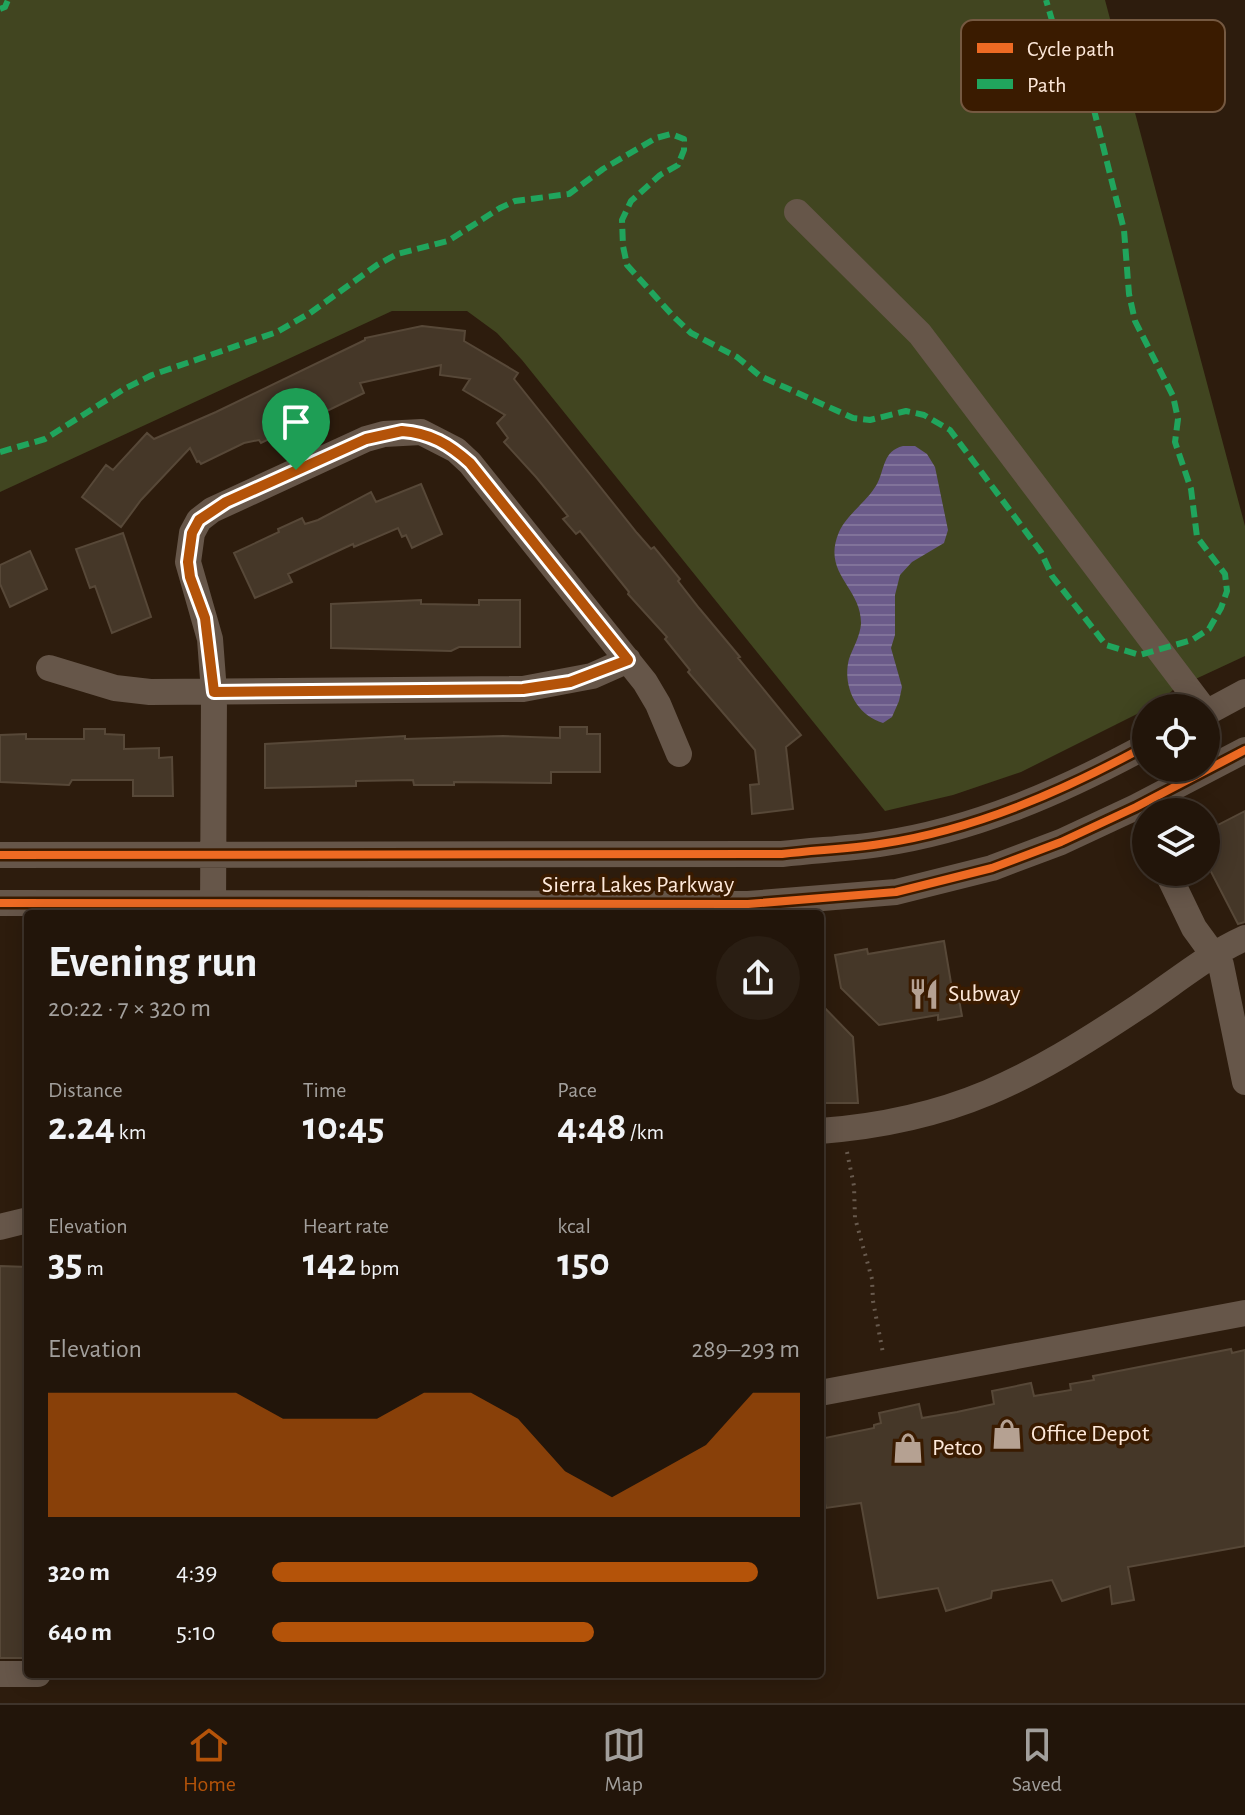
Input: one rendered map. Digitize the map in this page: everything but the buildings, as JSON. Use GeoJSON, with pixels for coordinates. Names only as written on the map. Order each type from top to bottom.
{"type":"FeatureCollection","features":[{"type":"Feature","properties":{"kind":"street"},"geometry":{"type":"LineString","coordinates":[[797,212],[920,334],[1191,694]]}},
{"type":"Feature","properties":{"kind":"street"},"geometry":{"type":"LineString","coordinates":[[213,909],[214,692],[208,628],[190,577],[188,562],[192,533],[199,520],[212,510],[366,439],[402,431],[421,432],[456,450],[470,463],[628,660],[658,704],[679,754]]}},
{"type":"Feature","properties":{"kind":"street"},"geometry":{"type":"LineString","coordinates":[[49,668],[115,688],[150,692],[523,689],[581,679],[628,660]]}},
{"type":"Feature","properties":{"kind":"street"},"geometry":{"type":"LineString","coordinates":[[1220,704],[1245,692]]}},
{"type":"Feature","properties":{"kind":"street","name":"Sierra Lakes Parkway"},"geometry":{"type":"LineString","coordinates":[[1170,798],[1245,750]]}},
{"type":"Feature","properties":{"kind":"street","name":"Sierra Lakes Parkway"},"geometry":{"type":"LineString","coordinates":[[0,855],[782,854],[882,844],[982,820],[1083,780],[1132,754]]}},
{"type":"Feature","properties":{"kind":"street","name":"Sierra Lakes Parkway"},"geometry":{"type":"LineString","coordinates":[[0,903],[213,909],[748,904],[896,892],[969,875],[1085,832],[1132,819]]}},
{"type":"Feature","properties":{"kind":"street"},"geometry":{"type":"LineString","coordinates":[[1174,886],[1194,928],[1215,954],[1225,976],[1245,1078]]}},
{"type":"Feature","properties":{"kind":"street"},"geometry":{"type":"LineString","coordinates":[[824,1130],[919,1117],[1000,1089],[1087,1041],[1215,954],[1245,938]]}},
{"type":"Feature","properties":{"kind":"street"},"geometry":{"type":"LineString","coordinates":[[0,1227],[24,1221]]}},
{"type":"Feature","properties":{"kind":"street"},"geometry":{"type":"LineString","coordinates":[[824,1392],[1245,1313]]}},
{"type":"Feature","properties":{"kind":"street"},"geometry":{"type":"LineString","coordinates":[[0,1674],[24,1674]]}},
{"type":"Feature","properties":{"kind":"path"},"geometry":{"type":"LineString","coordinates":[[846,1146],[854,1186],[855,1218],[872,1279],[883,1353]]}},
{"type":"Feature","properties":{"kind":"green space"},"geometry":{"type":"Polygon","coordinates":[[[0,0],[1105,0],[1110,20],[961,20],[961,112],[1135,112],[1245,526],[1245,656],[1169,694],[1132,694],[1132,716],[1021,772],[953,795],[885,811],[497,333],[467,311],[392,311],[0,492],[0,0]]]}},
{"type":"Feature","properties":{"kind":"shaded area"},"geometry":{"type":"Polygon","coordinates":[[[903,446],[915,446],[927,454],[935,467],[948,530],[944,543],[912,562],[900,575],[895,595],[895,635],[891,648],[902,687],[892,717],[883,723],[865,713],[850,689],[847,669],[861,624],[860,611],[838,570],[835,546],[843,526],[877,484],[888,456],[903,446]]]}},
{"type":"Feature","properties":{"kind":"marked path"},"geometry":{"type":"LineString","coordinates":[[0,9],[5,7],[8,0]]}},
{"type":"Feature","properties":{"kind":"marked path"},"geometry":{"type":"LineString","coordinates":[[1046,0],[1052,20]]}},
{"type":"Feature","properties":{"kind":"marked path"},"geometry":{"type":"LineString","coordinates":[[0,452],[45,439],[152,375],[277,332],[397,254],[448,241],[515,201],[569,194],[603,169],[656,138],[671,134],[684,139],[684,150],[678,165],[660,175],[631,201],[622,220],[627,265],[673,316],[691,333],[737,357],[760,376],[853,418],[870,420],[906,411],[924,415],[950,430],[1041,552],[1052,576],[1106,645],[1140,655],[1192,640],[1209,629],[1221,608],[1227,591],[1225,574],[1197,537],[1191,489],[1175,442],[1178,419],[1173,396],[1135,321],[1129,294],[1124,230],[1094,112]]}},
{"type":"Feature","properties":{"kind":"cycle path"},"geometry":{"type":"LineString","coordinates":[[0,903],[748,904],[896,892],[992,868],[1061,842],[1245,750]]}},
{"type":"Feature","properties":{"kind":"cycle path"},"geometry":{"type":"LineString","coordinates":[[0,855],[782,854],[880,844],[950,829],[1018,807],[1132,753]]}},
{"type":"Feature","properties":{"kind":"place","name":"Subway"},"geometry":{"type":"Point","coordinates":[924,994]}},
{"type":"Feature","properties":{"kind":"place","name":"Office Depot"},"geometry":{"type":"Point","coordinates":[1007,1434]}},
{"type":"Feature","properties":{"kind":"place","name":"Petco"},"geometry":{"type":"Point","coordinates":[908,1448]}},
{"type":"Feature","properties":{"kind":"route"},"geometry":{"type":"LineString","coordinates":[[421,432],[439,439],[470,463],[628,660],[592,676],[523,689],[214,692],[210,639],[190,577],[188,562],[192,533],[199,520],[212,510],[296,470],[384,434],[421,432]]}}]}
